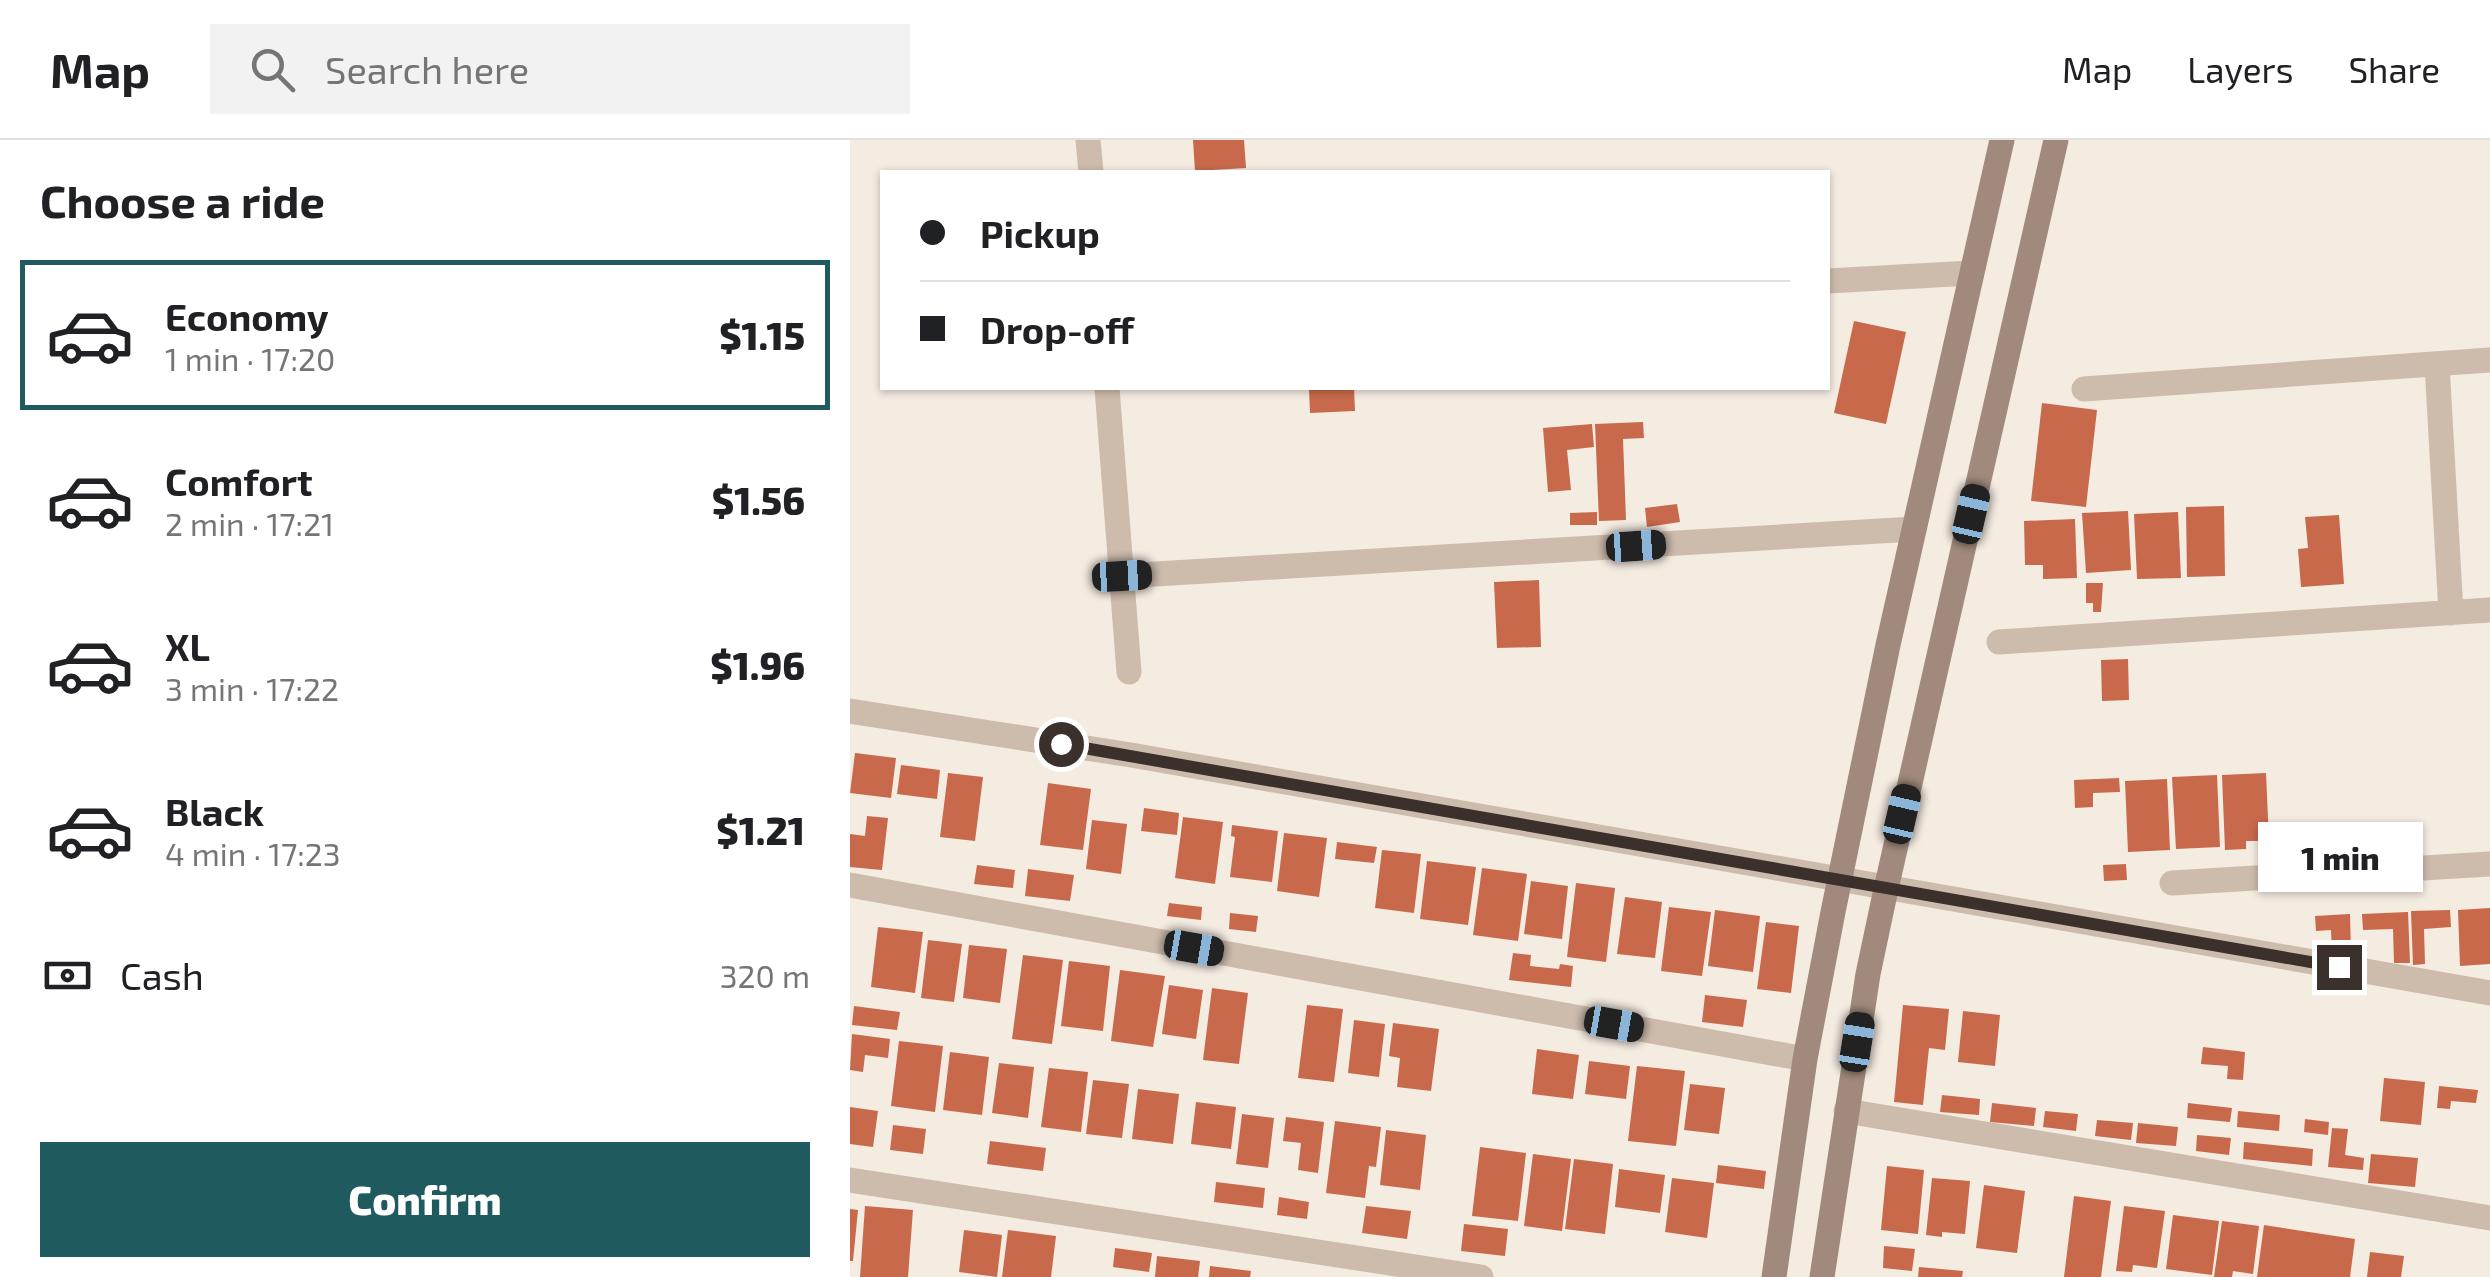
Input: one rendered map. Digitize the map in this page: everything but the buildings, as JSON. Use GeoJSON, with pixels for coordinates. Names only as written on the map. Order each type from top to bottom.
{"type":"FeatureCollection","features":[{"type":"Feature","properties":{"kind":"street"},"geometry":{"type":"LineString","coordinates":[[1088,140],[1091,170]]}},
{"type":"Feature","properties":{"kind":"street"},"geometry":{"type":"LineString","coordinates":[[1774,1277],[1805,1059],[1840,879],[2002,140]]}},
{"type":"Feature","properties":{"kind":"street"},"geometry":{"type":"LineString","coordinates":[[1822,1277],[1846,1111],[1886,889],[2056,140]]}},
{"type":"Feature","properties":{"kind":"street"},"geometry":{"type":"LineString","coordinates":[[1830,282],[1971,273]]}},
{"type":"Feature","properties":{"kind":"street"},"geometry":{"type":"LineString","coordinates":[[2084,389],[2490,360]]}},
{"type":"Feature","properties":{"kind":"street"},"geometry":{"type":"LineString","coordinates":[[2438,364],[2451,613]]}},
{"type":"Feature","properties":{"kind":"street"},"geometry":{"type":"LineString","coordinates":[[1107,390],[1129,672]]}},
{"type":"Feature","properties":{"kind":"street"},"geometry":{"type":"LineString","coordinates":[[1122,576],[1914,529]]}},
{"type":"Feature","properties":{"kind":"street"},"geometry":{"type":"LineString","coordinates":[[1999,642],[2490,610]]}},
{"type":"Feature","properties":{"kind":"street"},"geometry":{"type":"LineString","coordinates":[[850,711],[1150,758],[2490,993]]}},
{"type":"Feature","properties":{"kind":"street"},"geometry":{"type":"LineString","coordinates":[[2172,884],[2490,864]]}},
{"type":"Feature","properties":{"kind":"street"},"geometry":{"type":"LineString","coordinates":[[850,885],[1805,1059]]}},
{"type":"Feature","properties":{"kind":"street"},"geometry":{"type":"LineString","coordinates":[[1846,1111],[2490,1218]]}},
{"type":"Feature","properties":{"kind":"street"},"geometry":{"type":"LineString","coordinates":[[850,1180],[1481,1277]]}},
{"type":"Feature","properties":{"kind":"route"},"geometry":{"type":"LineString","coordinates":[[1061,744],[2339,967]]}}]}
